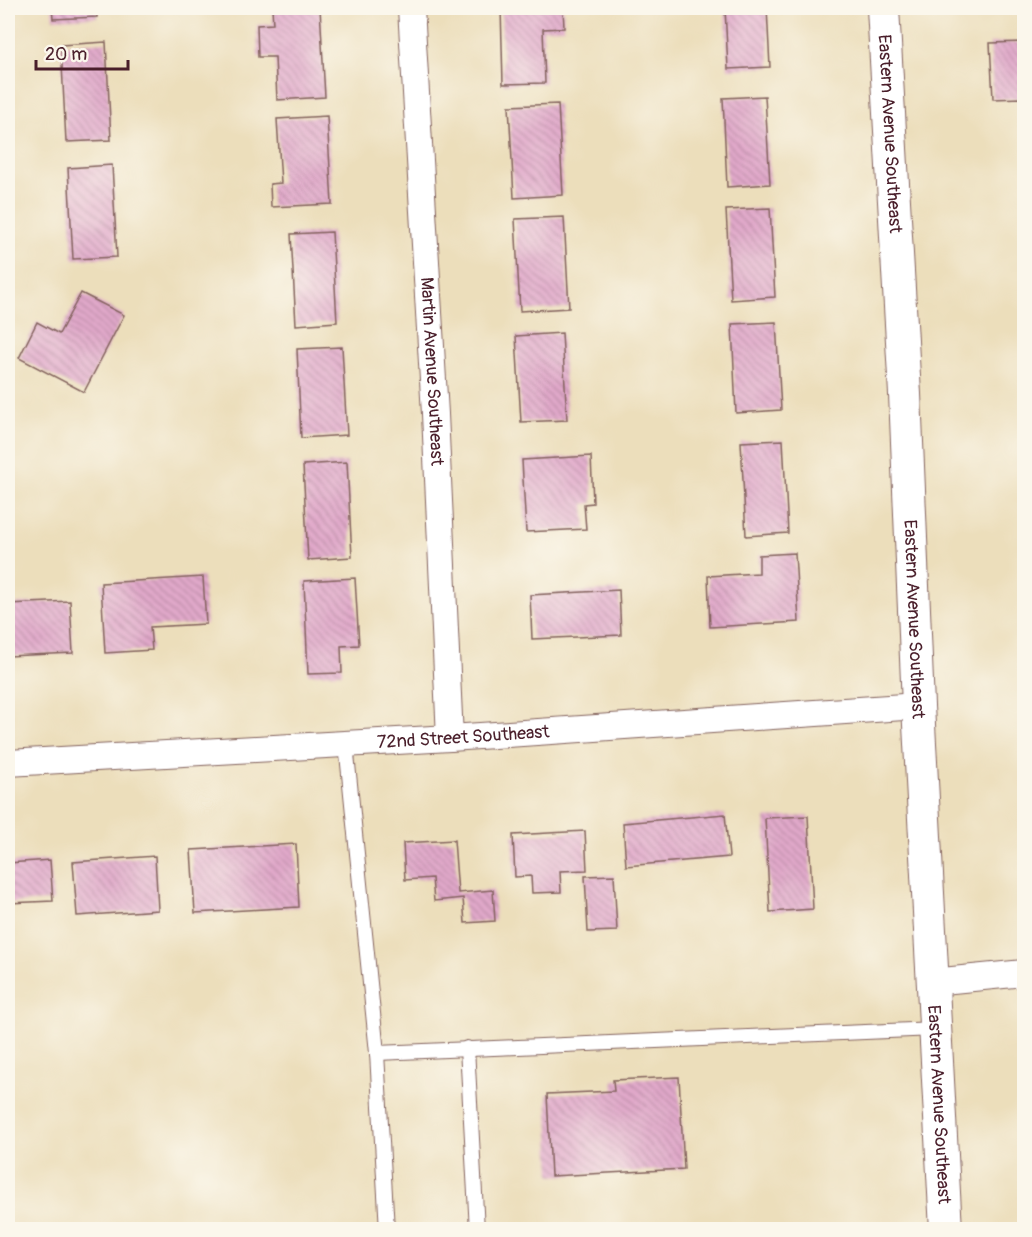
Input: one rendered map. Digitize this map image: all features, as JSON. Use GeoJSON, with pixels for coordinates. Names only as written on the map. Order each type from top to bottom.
{"type":"FeatureCollection","features":[{"type":"Feature","properties":{"kind":"street","name":"Martin Avenue Southeast"},"geometry":{"type":"LineString","coordinates":[[411,8],[434,402],[450,738]]}},
{"type":"Feature","properties":{"kind":"street","name":"Eastern Avenue Southeast"},"geometry":{"type":"LineString","coordinates":[[883,8],[905,394],[918,706],[946,1230]]}},
{"type":"Feature","properties":{"kind":"street","name":"72nd Street Southeast"},"geometry":{"type":"LineString","coordinates":[[8,763],[450,738],[918,706]]}},
{"type":"Feature","properties":{"kind":"street"},"geometry":{"type":"LineString","coordinates":[[932,982],[1024,973]]}},
{"type":"Feature","properties":{"kind":"lane"},"geometry":{"type":"LineString","coordinates":[[346,744],[377,1053],[387,1230]]}},
{"type":"Feature","properties":{"kind":"lane"},"geometry":{"type":"LineString","coordinates":[[377,1053],[935,1029]]}},
{"type":"Feature","properties":{"kind":"lane"},"geometry":{"type":"LineString","coordinates":[[467,1048],[477,1230]]}},
{"type":"Feature","properties":{"kind":"building"},"geometry":{"type":"Polygon","coordinates":[[[52,8],[97,8],[97,17],[53,19],[52,8]]]}},
{"type":"Feature","properties":{"kind":"building"},"geometry":{"type":"Polygon","coordinates":[[[272,8],[320,8],[325,97],[277,100],[275,57],[258,57],[257,25],[273,24],[272,8]]]}},
{"type":"Feature","properties":{"kind":"building"},"geometry":{"type":"Polygon","coordinates":[[[501,8],[563,8],[564,28],[543,29],[545,83],[503,84],[501,8]]]}},
{"type":"Feature","properties":{"kind":"building"},"geometry":{"type":"Polygon","coordinates":[[[725,8],[767,8],[770,67],[728,69],[725,8]]]}},
{"type":"Feature","properties":{"kind":"building"},"geometry":{"type":"Polygon","coordinates":[[[106,42],[111,140],[66,142],[61,45],[106,42]]]}},
{"type":"Feature","properties":{"kind":"building"},"geometry":{"type":"Polygon","coordinates":[[[1024,42],[1024,124],[1022,124],[1021,98],[993,99],[990,43],[1024,42]]]}},
{"type":"Feature","properties":{"kind":"building"},"geometry":{"type":"Polygon","coordinates":[[[765,96],[770,184],[727,187],[723,98],[765,96]]]}},
{"type":"Feature","properties":{"kind":"building"},"geometry":{"type":"Polygon","coordinates":[[[558,104],[563,195],[514,198],[509,106],[558,104]]]}},
{"type":"Feature","properties":{"kind":"building"},"geometry":{"type":"Polygon","coordinates":[[[327,116],[332,204],[271,207],[270,184],[281,183],[277,119],[327,116]]]}},
{"type":"Feature","properties":{"kind":"building"},"geometry":{"type":"Polygon","coordinates":[[[112,165],[117,257],[73,259],[68,168],[112,165]]]}},
{"type":"Feature","properties":{"kind":"building"},"geometry":{"type":"Polygon","coordinates":[[[770,208],[775,297],[731,300],[726,210],[770,208]]]}},
{"type":"Feature","properties":{"kind":"building"},"geometry":{"type":"Polygon","coordinates":[[[564,217],[569,308],[520,311],[515,219],[564,217]]]}},
{"type":"Feature","properties":{"kind":"building"},"geometry":{"type":"Polygon","coordinates":[[[332,232],[337,322],[296,325],[291,234],[332,232]]]}},
{"type":"Feature","properties":{"kind":"building"},"geometry":{"type":"Polygon","coordinates":[[[81,293],[124,315],[84,392],[19,358],[37,322],[59,334],[81,293]]]}},
{"type":"Feature","properties":{"kind":"building"},"geometry":{"type":"Polygon","coordinates":[[[776,322],[781,410],[736,413],[732,324],[776,322]]]}},
{"type":"Feature","properties":{"kind":"building"},"geometry":{"type":"Polygon","coordinates":[[[562,333],[567,420],[521,422],[516,336],[562,333]]]}},
{"type":"Feature","properties":{"kind":"building"},"geometry":{"type":"Polygon","coordinates":[[[342,347],[347,435],[301,438],[297,349],[342,347]]]}},
{"type":"Feature","properties":{"kind":"building"},"geometry":{"type":"Polygon","coordinates":[[[783,440],[788,533],[746,536],[741,442],[783,440]]]}},
{"type":"Feature","properties":{"kind":"building"},"geometry":{"type":"Polygon","coordinates":[[[591,456],[593,503],[584,504],[586,529],[526,532],[522,460],[591,456]]]}},
{"type":"Feature","properties":{"kind":"building"},"geometry":{"type":"Polygon","coordinates":[[[347,462],[352,557],[308,560],[303,465],[347,462]]]}},
{"type":"Feature","properties":{"kind":"building"},"geometry":{"type":"Polygon","coordinates":[[[795,553],[799,622],[710,627],[708,576],[759,573],[759,555],[795,553]]]}},
{"type":"Feature","properties":{"kind":"building"},"geometry":{"type":"Polygon","coordinates":[[[203,577],[206,624],[150,627],[152,650],[105,653],[101,583],[203,577]]]}},
{"type":"Feature","properties":{"kind":"building"},"geometry":{"type":"Polygon","coordinates":[[[355,578],[359,645],[341,646],[342,673],[308,674],[304,581],[355,578]]]}},
{"type":"Feature","properties":{"kind":"building"},"geometry":{"type":"Polygon","coordinates":[[[619,590],[621,635],[532,639],[530,595],[619,590]]]}},
{"type":"Feature","properties":{"kind":"building"},"geometry":{"type":"Polygon","coordinates":[[[70,601],[73,653],[8,656],[8,604],[70,601]]]}},
{"type":"Feature","properties":{"kind":"building"},"geometry":{"type":"Polygon","coordinates":[[[725,814],[729,857],[626,866],[623,823],[725,814]]]}},
{"type":"Feature","properties":{"kind":"building"},"geometry":{"type":"Polygon","coordinates":[[[808,816],[813,909],[770,912],[765,818],[808,816]]]}},
{"type":"Feature","properties":{"kind":"building"},"geometry":{"type":"Polygon","coordinates":[[[585,831],[587,870],[560,871],[561,892],[532,893],[531,876],[515,877],[513,835],[585,831]]]}},
{"type":"Feature","properties":{"kind":"building"},"geometry":{"type":"Polygon","coordinates":[[[454,840],[458,893],[493,890],[495,921],[465,923],[463,898],[434,901],[432,878],[405,880],[403,843],[454,840]]]}},
{"type":"Feature","properties":{"kind":"building"},"geometry":{"type":"Polygon","coordinates":[[[296,844],[299,907],[195,913],[191,850],[296,844]]]}},
{"type":"Feature","properties":{"kind":"building"},"geometry":{"type":"Polygon","coordinates":[[[155,856],[158,910],[77,916],[73,862],[155,856]]]}},
{"type":"Feature","properties":{"kind":"building"},"geometry":{"type":"Polygon","coordinates":[[[50,860],[53,901],[8,903],[8,863],[50,860]]]}},
{"type":"Feature","properties":{"kind":"building"},"geometry":{"type":"Polygon","coordinates":[[[614,875],[617,931],[588,932],[585,876],[614,875]]]}},
{"type":"Feature","properties":{"kind":"building"},"geometry":{"type":"Polygon","coordinates":[[[679,1077],[684,1169],[551,1176],[547,1094],[614,1091],[613,1080],[679,1077]]]}}]}
